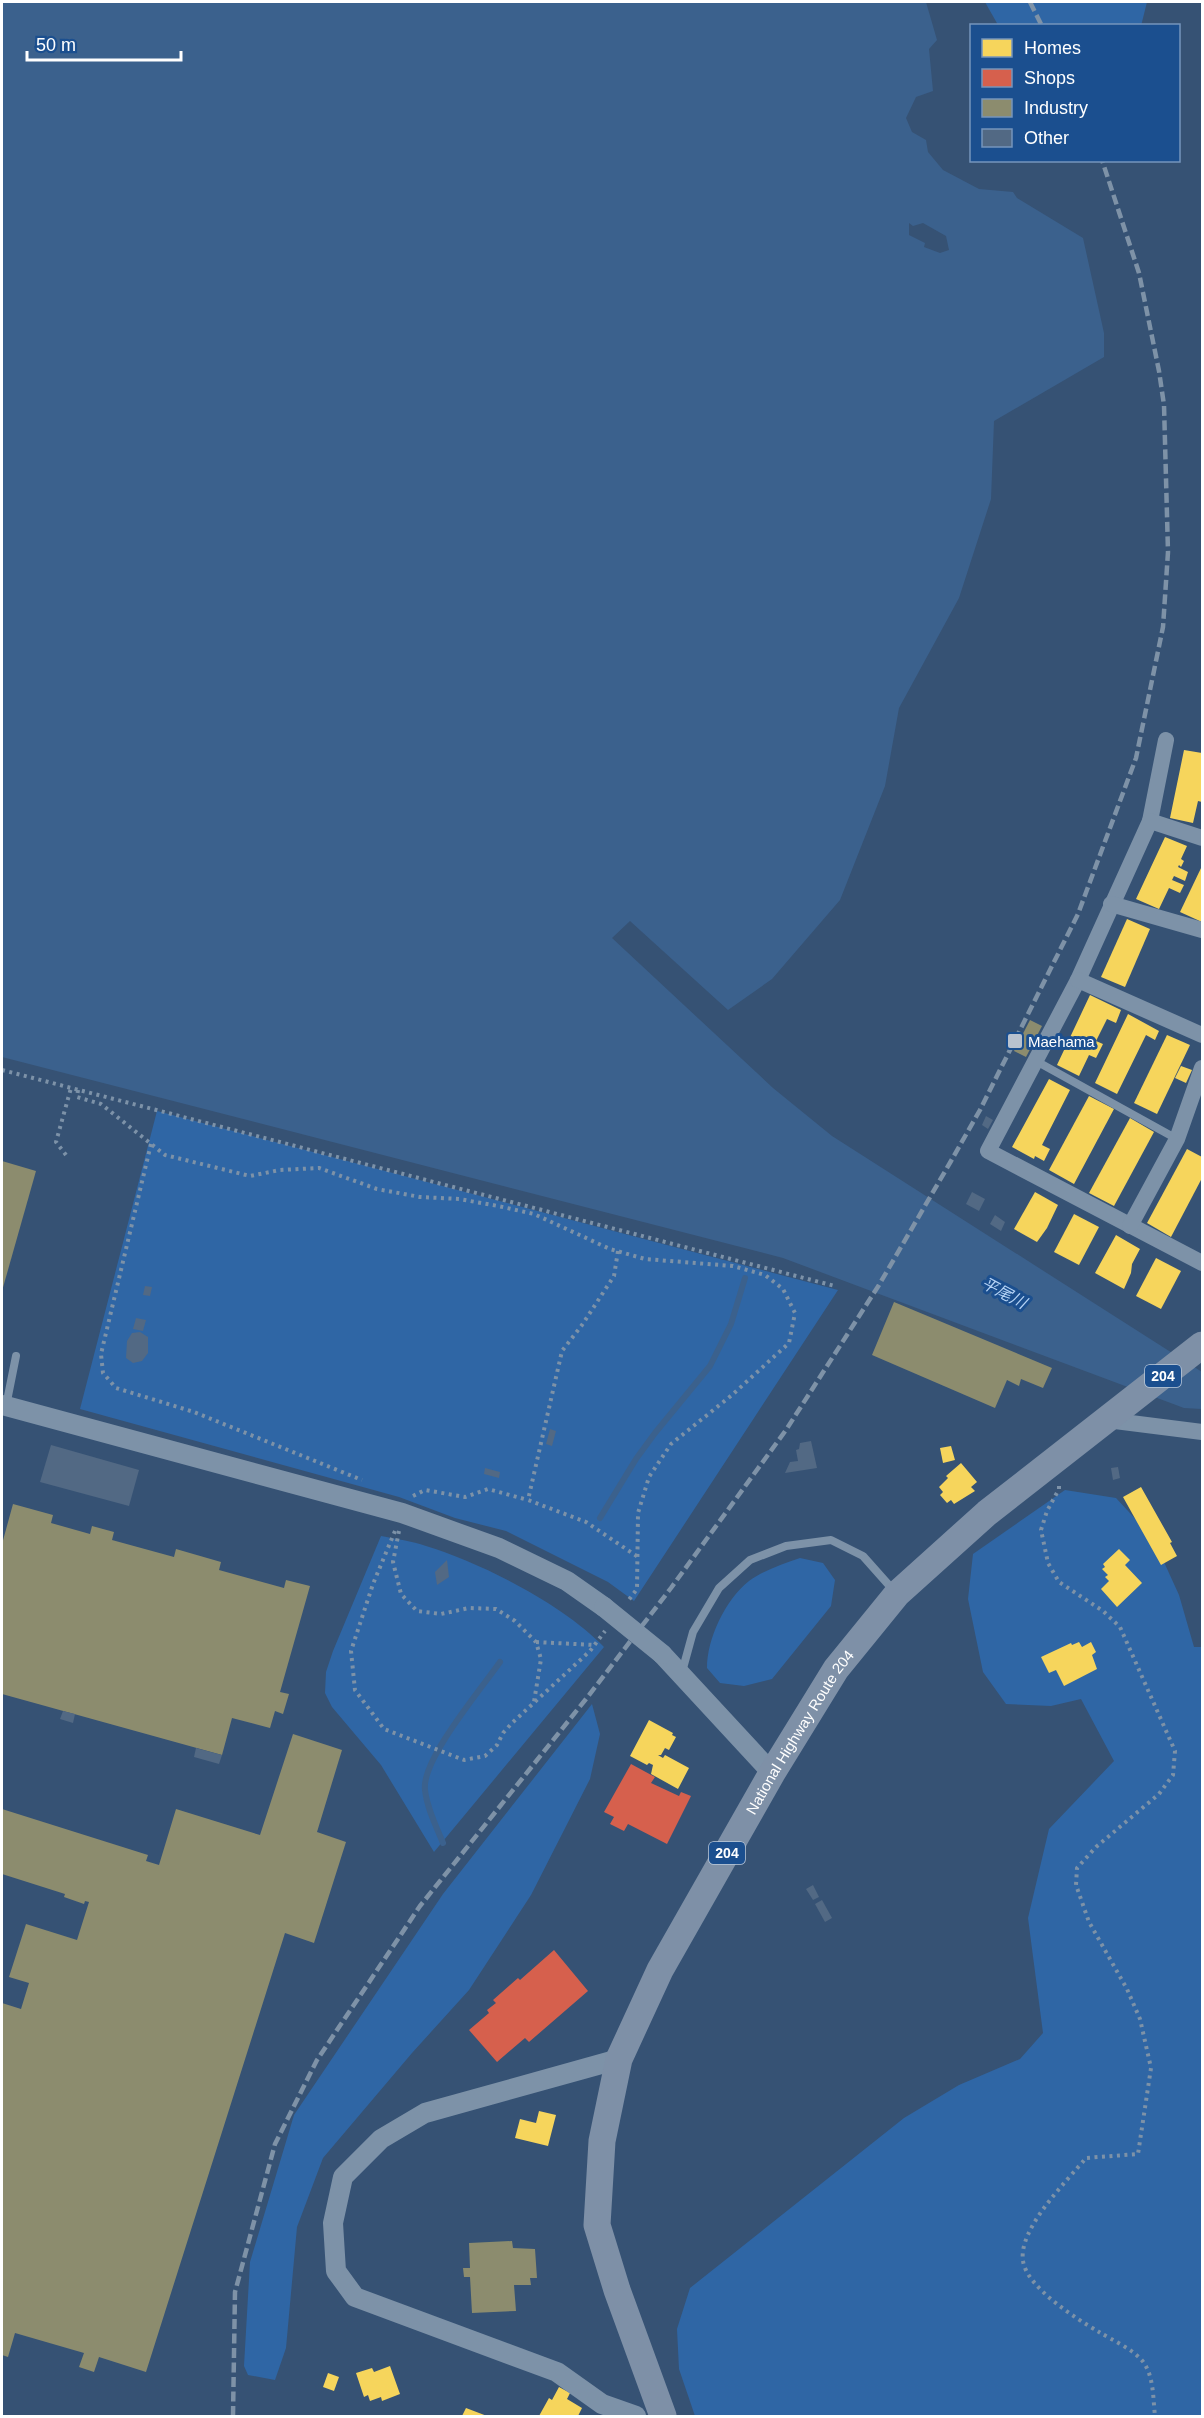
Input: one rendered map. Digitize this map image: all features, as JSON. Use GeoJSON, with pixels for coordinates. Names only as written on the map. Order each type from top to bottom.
{"type":"FeatureCollection","features":[{"type":"Feature","properties":{"kind":"highway","name":"National Highway Route 204"},"geometry":{"type":"LineString","coordinates":[[663,2416],[617,2290],[597,2225],[602,2141],[619,2059],[660,1970],[772,1773],[836,1669],[897,1594],[987,1514],[1203,1345]]}},
{"type":"Feature","properties":{"kind":"street"},"geometry":{"type":"LineString","coordinates":[[1166,740],[1150,821],[1078,980],[988,1151],[1203,1263]]}},
{"type":"Feature","properties":{"kind":"street"},"geometry":{"type":"LineString","coordinates":[[1150,821],[1203,838]]}},
{"type":"Feature","properties":{"kind":"street"},"geometry":{"type":"LineString","coordinates":[[1111,904],[1203,930]]}},
{"type":"Feature","properties":{"kind":"street"},"geometry":{"type":"LineString","coordinates":[[1078,980],[1203,1035]]}},
{"type":"Feature","properties":{"kind":"street"},"geometry":{"type":"LineString","coordinates":[[1130,1226],[1177,1139],[1203,1068]]}},
{"type":"Feature","properties":{"kind":"street"},"geometry":{"type":"LineString","coordinates":[[4,1406],[402,1513],[499,1548],[614,1607],[662,1654],[772,1773]]}},
{"type":"Feature","properties":{"kind":"street"},"geometry":{"type":"LineString","coordinates":[[1115,1413],[1203,1432]]}},
{"type":"Feature","properties":{"kind":"street"},"geometry":{"type":"LineString","coordinates":[[619,2059],[425,2114],[381,2139],[343,2177],[333,2223],[336,2271],[355,2298],[557,2372],[602,2404],[636,2416]]}},
{"type":"Feature","properties":{"kind":"lane"},"geometry":{"type":"LineString","coordinates":[[1036,1061],[1177,1139]]}},
{"type":"Feature","properties":{"kind":"lane"},"geometry":{"type":"LineString","coordinates":[[4,1406],[16,1356]]}},
{"type":"Feature","properties":{"kind":"lane"},"geometry":{"type":"LineString","coordinates":[[681,1674],[693,1632],[719,1588],[750,1560],[786,1546],[831,1539],[863,1556],[897,1594]]}},
{"type":"Feature","properties":{"kind":"path"},"geometry":{"type":"LineString","coordinates":[[2,1070],[835,1286]]}},
{"type":"Feature","properties":{"kind":"path"},"geometry":{"type":"LineString","coordinates":[[66,1155],[56,1142],[70,1088]]}},
{"type":"Feature","properties":{"kind":"path"},"geometry":{"type":"LineString","coordinates":[[78,1090],[77,1097],[101,1104],[165,1155],[250,1176],[280,1170],[319,1168],[377,1189],[420,1197],[459,1198],[498,1206],[534,1214],[618,1251],[645,1259],[734,1266],[765,1275],[783,1288],[795,1313],[789,1343],[732,1395],[671,1444],[649,1478],[638,1513],[637,1589],[614,1607]]}},
{"type":"Feature","properties":{"kind":"path"},"geometry":{"type":"LineString","coordinates":[[151,1144],[101,1354],[103,1373],[117,1388],[194,1412],[365,1481]]}},
{"type":"Feature","properties":{"kind":"path"},"geometry":{"type":"LineString","coordinates":[[528,1500],[562,1351],[614,1276],[618,1251]]}},
{"type":"Feature","properties":{"kind":"path"},"geometry":{"type":"LineString","coordinates":[[750,1271],[751,1264]]}},
{"type":"Feature","properties":{"kind":"path"},"geometry":{"type":"LineString","coordinates":[[1054,1460],[1059,1489],[1047,1511],[1041,1530],[1048,1563],[1059,1582],[1103,1611],[1120,1627],[1175,1751],[1173,1775],[1160,1794],[1096,1847],[1077,1868],[1076,1885],[1089,1922],[1127,1989],[1140,2019],[1150,2068],[1138,2154],[1086,2158],[1044,2208],[1023,2246],[1023,2263],[1035,2283],[1065,2311],[1143,2361],[1150,2376],[1155,2416]]}},
{"type":"Feature","properties":{"kind":"path"},"geometry":{"type":"LineString","coordinates":[[609,1626],[595,1645],[503,1733],[497,1744],[485,1756],[464,1760],[384,1729],[355,1690],[351,1651],[373,1584],[408,1498],[424,1490],[465,1497],[488,1489],[528,1500],[586,1522],[638,1557]]}},
{"type":"Feature","properties":{"kind":"path"},"geometry":{"type":"LineString","coordinates":[[402,1513],[393,1562],[401,1594],[417,1611],[441,1614],[469,1608],[496,1609],[515,1621],[536,1642],[541,1659],[534,1703]]}},
{"type":"Feature","properties":{"kind":"path"},"geometry":{"type":"LineString","coordinates":[[536,1642],[595,1645]]}},
{"type":"Feature","properties":{"kind":"shaded area"},"geometry":{"type":"Polygon","coordinates":[[[985,2],[1147,2],[1142,24],[997,24],[985,2]]]}},
{"type":"Feature","properties":{"kind":"shaded area"},"geometry":{"type":"Polygon","coordinates":[[[157,1111],[838,1290],[634,1601],[608,1582],[506,1531],[455,1518],[399,1497],[80,1409],[157,1111]]]}},
{"type":"Feature","properties":{"kind":"shaded area"},"geometry":{"type":"Polygon","coordinates":[[[1065,1490],[1116,1498],[1153,1538],[1179,1595],[1194,1647],[1202,1647],[1202,2416],[695,2416],[679,2369],[677,2329],[690,2288],[904,2118],[959,2085],[1020,2059],[1043,2033],[1028,1918],[1049,1829],[1114,1761],[1081,1699],[1051,1706],[1006,1704],[983,1672],[968,1599],[973,1554],[1065,1490]]]}},
{"type":"Feature","properties":{"kind":"shaded area"},"geometry":{"type":"Polygon","coordinates":[[[381,1536],[410,1541],[448,1553],[496,1574],[545,1601],[587,1631],[604,1647],[434,1852],[381,1765],[332,1707],[325,1693],[326,1672],[333,1651],[381,1536]]]}},
{"type":"Feature","properties":{"kind":"shaded area"},"geometry":{"type":"Polygon","coordinates":[[[800,1558],[823,1563],[835,1580],[831,1606],[772,1679],[744,1686],[720,1683],[707,1668],[710,1645],[725,1609],[749,1581],[767,1570],[800,1558]]]}},
{"type":"Feature","properties":{"kind":"shaded area"},"geometry":{"type":"Polygon","coordinates":[[[592,1704],[600,1734],[590,1779],[531,1895],[469,1990],[323,2158],[297,2227],[286,2348],[275,2380],[248,2375],[244,2366],[250,2262],[294,2115],[443,1894],[592,1704]]]}},
{"type":"Feature","properties":{"kind":"water","name":"平尾川"},"geometry":{"type":"Polygon","coordinates":[[[2,2],[926,2],[937,40],[929,49],[933,91],[916,97],[906,118],[912,132],[926,140],[928,152],[943,170],[979,189],[1013,192],[1017,198],[1083,238],[1104,333],[1104,357],[994,421],[991,499],[959,598],[899,708],[885,786],[840,900],[772,979],[728,1010],[630,921],[612,938],[773,1088],[832,1136],[1202,1372],[1202,1409],[1184,1408],[783,1258],[2,1057],[2,2]],[[909,223],[909,235],[925,243],[924,247],[940,253],[949,250],[946,236],[923,223],[913,226],[909,223]]]}},
{"type":"Feature","properties":{"kind":"building: Homes"},"geometry":{"type":"Polygon","coordinates":[[[1184,750],[1202,753],[1202,802],[1198,801],[1193,823],[1170,818],[1184,750]]]}},
{"type":"Feature","properties":{"kind":"building: Homes"},"geometry":{"type":"Polygon","coordinates":[[[1165,837],[1187,846],[1181,859],[1184,861],[1181,867],[1179,865],[1178,867],[1188,872],[1185,881],[1174,876],[1172,880],[1184,885],[1180,893],[1169,888],[1159,909],[1136,899],[1165,837]]]}},
{"type":"Feature","properties":{"kind":"building: Homes"},"geometry":{"type":"Polygon","coordinates":[[[1202,866],[1202,922],[1180,912],[1202,866]]]}},
{"type":"Feature","properties":{"kind":"building: Homes"},"geometry":{"type":"Polygon","coordinates":[[[1127,919],[1150,929],[1125,987],[1101,977],[1127,919]]]}},
{"type":"Feature","properties":{"kind":"building: Homes"},"geometry":{"type":"Polygon","coordinates":[[[1090,995],[1121,1010],[1116,1023],[1107,1019],[1096,1041],[1103,1044],[1096,1058],[1089,1055],[1079,1076],[1057,1065],[1090,995]]]}},
{"type":"Feature","properties":{"kind":"building: Homes"},"geometry":{"type":"Polygon","coordinates":[[[1128,1014],[1159,1031],[1155,1040],[1146,1035],[1117,1094],[1095,1083],[1128,1014]]]}},
{"type":"Feature","properties":{"kind":"building: Homes"},"geometry":{"type":"Polygon","coordinates":[[[1167,1035],[1190,1045],[1157,1114],[1134,1103],[1167,1035]]]}},
{"type":"Feature","properties":{"kind":"building: Homes"},"geometry":{"type":"Polygon","coordinates":[[[1181,1066],[1192,1070],[1186,1083],[1175,1078],[1181,1066]]]}},
{"type":"Feature","properties":{"kind":"building: Homes"},"geometry":{"type":"Polygon","coordinates":[[[1049,1079],[1070,1090],[1042,1145],[1050,1149],[1044,1161],[1035,1156],[1034,1159],[1012,1147],[1049,1079]]]}},
{"type":"Feature","properties":{"kind":"building: Homes"},"geometry":{"type":"Polygon","coordinates":[[[1089,1096],[1114,1109],[1074,1184],[1049,1170],[1089,1096]]]}},
{"type":"Feature","properties":{"kind":"building: Homes"},"geometry":{"type":"Polygon","coordinates":[[[1130,1118],[1154,1132],[1114,1206],[1089,1193],[1130,1118]]]}},
{"type":"Feature","properties":{"kind":"building: Homes"},"geometry":{"type":"Polygon","coordinates":[[[1187,1149],[1202,1157],[1202,1178],[1171,1237],[1147,1223],[1187,1149]]]}},
{"type":"Feature","properties":{"kind":"building: Homes"},"geometry":{"type":"Polygon","coordinates":[[[1035,1192],[1058,1205],[1037,1242],[1014,1229],[1035,1192]]]}},
{"type":"Feature","properties":{"kind":"building: Homes"},"geometry":{"type":"Polygon","coordinates":[[[1074,1214],[1099,1227],[1079,1265],[1054,1252],[1074,1214]]]}},
{"type":"Feature","properties":{"kind":"building: Homes"},"geometry":{"type":"Polygon","coordinates":[[[1116,1235],[1140,1249],[1132,1264],[1124,1289],[1095,1273],[1116,1235]]]}},
{"type":"Feature","properties":{"kind":"building: Homes"},"geometry":{"type":"Polygon","coordinates":[[[1156,1258],[1181,1271],[1161,1309],[1136,1296],[1156,1258]]]}},
{"type":"Feature","properties":{"kind":"building: Homes"},"geometry":{"type":"Polygon","coordinates":[[[951,1446],[955,1460],[943,1463],[940,1448],[951,1446]]]}},
{"type":"Feature","properties":{"kind":"building: Homes"},"geometry":{"type":"Polygon","coordinates":[[[961,1463],[977,1482],[971,1487],[975,1491],[954,1504],[951,1500],[947,1503],[940,1495],[943,1492],[939,1487],[948,1478],[946,1476],[961,1463]]]}},
{"type":"Feature","properties":{"kind":"building: Homes"},"geometry":{"type":"Polygon","coordinates":[[[1141,1487],[1172,1542],[1170,1543],[1177,1556],[1161,1565],[1123,1497],[1141,1487]]]}},
{"type":"Feature","properties":{"kind":"building: Homes"},"geometry":{"type":"Polygon","coordinates":[[[1119,1549],[1130,1560],[1125,1565],[1142,1583],[1117,1607],[1101,1589],[1109,1581],[1105,1577],[1108,1575],[1102,1569],[1105,1567],[1103,1564],[1119,1549]]]}},
{"type":"Feature","properties":{"kind":"building: Homes"},"geometry":{"type":"Polygon","coordinates":[[[1079,1642],[1082,1647],[1091,1642],[1096,1652],[1092,1655],[1097,1669],[1064,1686],[1056,1670],[1049,1673],[1041,1657],[1071,1643],[1072,1645],[1079,1642]]]}},
{"type":"Feature","properties":{"kind":"building: Homes"},"geometry":{"type":"Polygon","coordinates":[[[649,1720],[676,1737],[669,1750],[665,1748],[661,1755],[658,1755],[663,1758],[665,1755],[689,1768],[678,1789],[651,1774],[653,1765],[649,1763],[647,1765],[630,1756],[649,1720]]]}},
{"type":"Feature","properties":{"kind":"building: Homes"},"geometry":{"type":"Polygon","coordinates":[[[539,2111],[556,2115],[548,2146],[515,2138],[520,2119],[536,2123],[539,2111]]]}},
{"type":"Feature","properties":{"kind":"building: Homes"},"geometry":{"type":"Polygon","coordinates":[[[390,2366],[400,2394],[382,2401],[381,2397],[370,2401],[368,2395],[364,2397],[356,2373],[372,2368],[374,2372],[390,2366]]]}},
{"type":"Feature","properties":{"kind":"building: Homes"},"geometry":{"type":"Polygon","coordinates":[[[328,2373],[339,2377],[334,2391],[323,2387],[328,2373]]]}},
{"type":"Feature","properties":{"kind":"building: Homes"},"geometry":{"type":"Polygon","coordinates":[[[559,2387],[570,2393],[567,2399],[582,2408],[578,2416],[539,2416],[549,2398],[552,2400],[559,2387]]]}},
{"type":"Feature","properties":{"kind":"building: Homes"},"geometry":{"type":"Polygon","coordinates":[[[466,2408],[487,2416],[462,2416],[466,2408]]]}},
{"type":"Feature","properties":{"kind":"building: Shops"},"geometry":{"type":"Polygon","coordinates":[[[631,1764],[655,1777],[651,1783],[679,1796],[681,1792],[691,1796],[667,1844],[628,1824],[624,1831],[610,1824],[614,1817],[604,1812],[631,1764]]]}},
{"type":"Feature","properties":{"kind":"building: Shops"},"geometry":{"type":"Polygon","coordinates":[[[554,1950],[588,1991],[529,2042],[525,2038],[497,2062],[469,2030],[489,2013],[487,2010],[496,2003],[493,2000],[554,1950]]]}},
{"type":"Feature","properties":{"kind":"building: Industry"},"geometry":{"type":"Polygon","coordinates":[[[1030,1020],[1042,1026],[1026,1057],[1014,1051],[1030,1020]]]}},
{"type":"Feature","properties":{"kind":"building: Industry"},"geometry":{"type":"Polygon","coordinates":[[[2,1161],[36,1171],[2,1291],[2,1161]]]}},
{"type":"Feature","properties":{"kind":"building: Industry"},"geometry":{"type":"Polygon","coordinates":[[[894,1302],[1052,1368],[1043,1388],[1021,1379],[1019,1386],[1007,1380],[995,1408],[872,1355],[894,1302]]]}},
{"type":"Feature","properties":{"kind":"building: Industry"},"geometry":{"type":"Polygon","coordinates":[[[13,1504],[53,1515],[51,1523],[90,1534],[92,1526],[114,1532],[112,1540],[174,1557],[176,1549],[221,1562],[219,1570],[284,1588],[286,1580],[310,1586],[280,1692],[289,1694],[283,1714],[275,1711],[270,1728],[232,1718],[222,1755],[2,1694],[2,1544],[13,1504]]]}},
{"type":"Feature","properties":{"kind":"building: Industry"},"geometry":{"type":"Polygon","coordinates":[[[293,1734],[342,1750],[317,1832],[346,1842],[314,1943],[285,1933],[146,2372],[99,2357],[94,2372],[79,2367],[84,2353],[15,2333],[8,2357],[2,2355],[2,2003],[21,2009],[29,1983],[9,1977],[26,1924],[77,1940],[89,1902],[85,1901],[84,1904],[64,1897],[65,1894],[2,1874],[2,1809],[148,1855],[146,1861],[159,1865],[176,1809],[260,1835],[293,1734]]]}},
{"type":"Feature","properties":{"kind":"building: Industry"},"geometry":{"type":"Polygon","coordinates":[[[512,2241],[513,2248],[535,2249],[537,2278],[530,2278],[531,2285],[514,2285],[516,2311],[472,2313],[470,2277],[464,2277],[463,2268],[470,2268],[469,2243],[512,2241]]]}},
{"type":"Feature","properties":{"kind":"building: Other"},"geometry":{"type":"Polygon","coordinates":[[[986,1116],[993,1120],[988,1129],[982,1125],[986,1116]]]}},
{"type":"Feature","properties":{"kind":"building: Other"},"geometry":{"type":"Polygon","coordinates":[[[972,1192],[985,1199],[979,1211],[966,1204],[972,1192]]]}},
{"type":"Feature","properties":{"kind":"building: Other"},"geometry":{"type":"Polygon","coordinates":[[[995,1215],[1005,1222],[1001,1231],[990,1224],[995,1215]]]}},
{"type":"Feature","properties":{"kind":"building: Other"},"geometry":{"type":"Polygon","coordinates":[[[145,1286],[152,1287],[150,1296],[143,1295],[145,1286]]]}},
{"type":"Feature","properties":{"kind":"building: Other"},"geometry":{"type":"Polygon","coordinates":[[[136,1318],[146,1320],[143,1331],[133,1329],[136,1318]]]}},
{"type":"Feature","properties":{"kind":"building: Other"},"geometry":{"type":"Polygon","coordinates":[[[140,1332],[148,1337],[148,1353],[142,1361],[133,1363],[126,1358],[127,1341],[132,1333],[140,1332]]]}},
{"type":"Feature","properties":{"kind":"building: Other"},"geometry":{"type":"Polygon","coordinates":[[[550,1429],[556,1431],[552,1446],[546,1444],[550,1429]]]}},
{"type":"Feature","properties":{"kind":"building: Other"},"geometry":{"type":"Polygon","coordinates":[[[811,1441],[817,1468],[785,1473],[790,1462],[798,1461],[796,1450],[799,1449],[800,1443],[811,1441]]]}},
{"type":"Feature","properties":{"kind":"building: Other"},"geometry":{"type":"Polygon","coordinates":[[[51,1445],[139,1470],[129,1506],[40,1482],[51,1445]]]}},
{"type":"Feature","properties":{"kind":"building: Other"},"geometry":{"type":"Polygon","coordinates":[[[1118,1467],[1120,1478],[1113,1480],[1111,1468],[1118,1467]]]}},
{"type":"Feature","properties":{"kind":"building: Other"},"geometry":{"type":"Polygon","coordinates":[[[485,1468],[500,1472],[499,1478],[484,1474],[485,1468]]]}},
{"type":"Feature","properties":{"kind":"building: Other"},"geometry":{"type":"Polygon","coordinates":[[[447,1560],[449,1577],[437,1585],[435,1572],[447,1560]]]}},
{"type":"Feature","properties":{"kind":"building: Other"},"geometry":{"type":"Polygon","coordinates":[[[63,1711],[75,1714],[73,1723],[60,1719],[63,1711]]]}},
{"type":"Feature","properties":{"kind":"building: Other"},"geometry":{"type":"Polygon","coordinates":[[[196,1748],[222,1755],[219,1764],[194,1757],[196,1748]]]}},
{"type":"Feature","properties":{"kind":"building: Other"},"geometry":{"type":"Polygon","coordinates":[[[813,1885],[819,1897],[813,1900],[806,1889],[813,1885]]]}},
{"type":"Feature","properties":{"kind":"building: Other"},"geometry":{"type":"Polygon","coordinates":[[[822,1900],[832,1918],[825,1922],[815,1904],[822,1900]]]}},
{"type":"Feature","properties":{"kind":"waterway"},"geometry":{"type":"LineString","coordinates":[[600,1518],[636,1459],[710,1366],[731,1324],[745,1278]]}},
{"type":"Feature","properties":{"kind":"waterway"},"geometry":{"type":"LineString","coordinates":[[443,1843],[428,1803],[425,1790],[426,1777],[432,1761],[454,1724],[500,1662]]}},
{"type":"Feature","properties":{"kind":"railway"},"geometry":{"type":"LineString","coordinates":[[1030,2],[1041,24]]}},
{"type":"Feature","properties":{"kind":"railway"},"geometry":{"type":"LineString","coordinates":[[233,2416],[235,2292],[275,2144],[317,2060],[420,1906],[586,1699],[671,1588],[786,1430],[879,1285],[980,1110],[1078,914],[1136,758],[1163,627],[1168,552],[1164,405],[1159,371],[1139,273],[1103,162]]}},
{"type":"Feature","properties":{"kind":"place","name":"Maehama"},"geometry":{"type":"Point","coordinates":[1015,1041]}}]}
